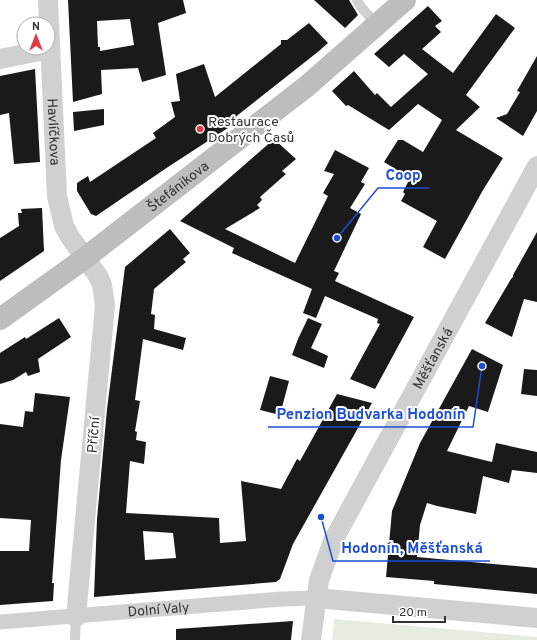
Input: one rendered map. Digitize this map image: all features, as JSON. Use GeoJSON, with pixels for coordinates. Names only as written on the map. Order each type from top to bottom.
{"type":"FeatureCollection","features":[{"type":"Feature","properties":{"kind":"main road","name":"Štefánikova"},"geometry":{"type":"LineString","coordinates":[[0,319],[85,258],[307,86],[406,0]]}},
{"type":"Feature","properties":{"kind":"street","name":"Havlíčkova"},"geometry":{"type":"LineString","coordinates":[[48,0],[49,16]]}},
{"type":"Feature","properties":{"kind":"street"},"geometry":{"type":"LineString","coordinates":[[0,59],[16,56]]}},
{"type":"Feature","properties":{"kind":"street","name":"Havlíčkova"},"geometry":{"type":"LineString","coordinates":[[50,56],[57,196],[64,226],[85,258]]}},
{"type":"Feature","properties":{"kind":"street","name":"Měšťanská"},"geometry":{"type":"LineString","coordinates":[[311,640],[316,598],[324,566],[334,538],[536,170]]}},
{"type":"Feature","properties":{"kind":"street","name":"Příční"},"geometry":{"type":"LineString","coordinates":[[76,617],[105,305],[102,285],[98,276],[85,258]]}},
{"type":"Feature","properties":{"kind":"street"},"geometry":{"type":"LineString","coordinates":[[316,598],[537,618]]}},
{"type":"Feature","properties":{"kind":"street","name":"Dolní Valy"},"geometry":{"type":"LineString","coordinates":[[0,622],[282,599],[316,598]]}},
{"type":"Feature","properties":{"kind":"lane"},"geometry":{"type":"LineString","coordinates":[[357,0],[361,7],[377,25]]}},
{"type":"Feature","properties":{"kind":"lane"},"geometry":{"type":"LineString","coordinates":[[75,640],[76,617]]}},
{"type":"Feature","properties":{"kind":"shaded area"},"geometry":{"type":"Polygon","coordinates":[[[334,619],[537,637],[537,640],[332,640],[334,619]]]}},
{"type":"Feature","properties":{"kind":"building"},"geometry":{"type":"Polygon","coordinates":[[[68,0],[183,0],[186,13],[158,23],[166,75],[142,82],[138,68],[101,70],[102,94],[73,102],[68,0]],[[130,19],[97,21],[98,47],[100,47],[100,51],[134,45],[130,19]]]}},
{"type":"Feature","properties":{"kind":"building"},"geometry":{"type":"Polygon","coordinates":[[[314,0],[349,0],[358,15],[345,28],[314,0]]]}},
{"type":"Feature","properties":{"kind":"building"},"geometry":{"type":"Polygon","coordinates":[[[428,6],[442,21],[435,26],[441,32],[422,49],[453,73],[496,14],[515,28],[466,95],[480,107],[456,130],[503,158],[483,190],[445,259],[423,247],[437,221],[401,201],[405,194],[403,192],[410,178],[384,162],[398,140],[403,140],[423,152],[442,120],[418,104],[389,130],[348,105],[346,106],[332,91],[354,71],[375,95],[377,93],[391,107],[428,74],[404,54],[389,67],[374,54],[428,6]]]}},
{"type":"Feature","properties":{"kind":"building"},"geometry":{"type":"Polygon","coordinates":[[[309,23],[328,43],[319,51],[229,122],[231,126],[96,216],[91,214],[77,191],[77,183],[88,176],[90,182],[156,138],[153,133],[175,117],[171,102],[180,101],[176,74],[204,64],[215,97],[281,44],[281,40],[287,40],[309,23]]]}},
{"type":"Feature","properties":{"kind":"building"},"geometry":{"type":"Polygon","coordinates":[[[537,56],[537,111],[523,136],[496,118],[507,114],[520,92],[517,91],[537,56]]]}},
{"type":"Feature","properties":{"kind":"building"},"geometry":{"type":"Polygon","coordinates":[[[35,69],[40,162],[14,164],[9,113],[0,115],[0,76],[35,69]]]}},
{"type":"Feature","properties":{"kind":"building"},"geometry":{"type":"Polygon","coordinates":[[[104,109],[104,125],[74,131],[73,112],[104,109]]]}},
{"type":"Feature","properties":{"kind":"building"},"geometry":{"type":"Polygon","coordinates":[[[274,139],[296,159],[282,171],[286,174],[260,197],[262,200],[257,205],[260,208],[225,229],[295,263],[328,196],[323,193],[334,174],[324,171],[335,150],[369,168],[361,182],[365,184],[350,208],[361,214],[334,271],[339,273],[335,281],[414,317],[375,389],[350,379],[380,324],[377,323],[378,319],[325,296],[316,318],[303,313],[312,289],[232,253],[234,248],[180,221],[274,139]]]}},
{"type":"Feature","properties":{"kind":"building"},"geometry":{"type":"Polygon","coordinates":[[[42,208],[44,251],[0,281],[0,238],[19,226],[18,213],[22,213],[21,209],[42,208]]]}},
{"type":"Feature","properties":{"kind":"building"},"geometry":{"type":"Polygon","coordinates":[[[170,229],[190,253],[183,259],[186,262],[154,289],[151,314],[155,315],[154,329],[186,338],[183,350],[143,339],[135,400],[140,401],[135,431],[137,432],[136,440],[146,442],[144,464],[130,461],[126,513],[219,518],[220,543],[246,541],[241,481],[281,489],[297,459],[300,461],[337,394],[372,403],[293,544],[280,579],[276,582],[94,597],[97,519],[107,409],[125,267],[170,229]],[[143,531],[145,560],[176,558],[173,533],[143,531]]]}},
{"type":"Feature","properties":{"kind":"building"},"geometry":{"type":"Polygon","coordinates":[[[537,232],[537,302],[524,299],[512,337],[485,323],[513,277],[537,232]]]}},
{"type":"Feature","properties":{"kind":"building"},"geometry":{"type":"Polygon","coordinates":[[[59,318],[71,337],[38,359],[40,372],[28,376],[26,372],[13,380],[0,384],[0,353],[25,337],[26,339],[59,318]]]}},
{"type":"Feature","properties":{"kind":"building"},"geometry":{"type":"Polygon","coordinates":[[[308,318],[322,324],[311,348],[328,356],[324,368],[292,355],[308,318]]]}},
{"type":"Feature","properties":{"kind":"building"},"geometry":{"type":"Polygon","coordinates":[[[472,349],[503,365],[488,412],[469,406],[447,451],[492,462],[496,443],[537,452],[537,473],[512,470],[509,483],[483,476],[476,514],[427,503],[420,525],[417,557],[537,568],[537,594],[434,584],[434,581],[386,577],[392,511],[420,443],[472,349]]]}},
{"type":"Feature","properties":{"kind":"building"},"geometry":{"type":"Polygon","coordinates":[[[524,369],[537,370],[537,396],[521,394],[524,369]]]}},
{"type":"Feature","properties":{"kind":"building"},"geometry":{"type":"Polygon","coordinates":[[[270,376],[289,381],[280,415],[260,410],[270,376]]]}},
{"type":"Feature","properties":{"kind":"building"},"geometry":{"type":"Polygon","coordinates":[[[35,393],[70,397],[61,460],[52,583],[54,583],[53,601],[0,605],[0,551],[29,551],[31,520],[0,518],[0,424],[23,427],[25,411],[33,412],[35,393]]]}},
{"type":"Feature","properties":{"kind":"building"},"geometry":{"type":"Polygon","coordinates":[[[293,621],[291,640],[176,640],[176,629],[293,621]]]}},
{"type":"Feature","properties":{"kind":"place","name":"Restaurace Dobrých Časů"},"geometry":{"type":"Point","coordinates":[200,129]}},
{"type":"Feature","properties":{"kind":"place","name":"Coop"},"geometry":{"type":"Point","coordinates":[337,238]}},
{"type":"Feature","properties":{"kind":"place","name":"Penzion Budvarka Hodonín"},"geometry":{"type":"Point","coordinates":[482,366]}},
{"type":"Feature","properties":{"kind":"place","name":"Hodonín, Měšťanská"},"geometry":{"type":"Point","coordinates":[321,517]}}]}
